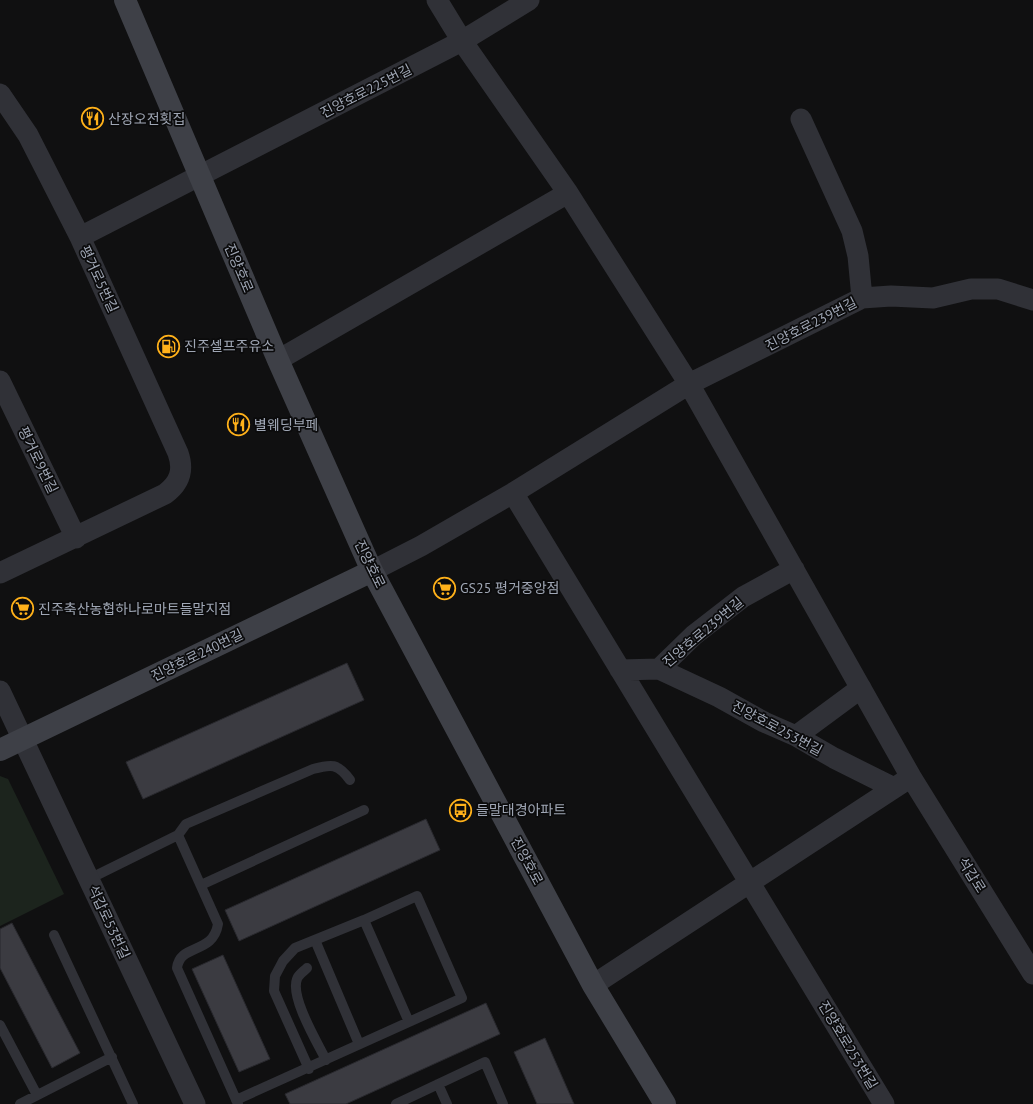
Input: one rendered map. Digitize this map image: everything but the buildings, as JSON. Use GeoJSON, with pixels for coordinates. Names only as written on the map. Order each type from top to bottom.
{"type":"FeatureCollection","features":[{"type":"Feature","properties":{"kind":"street","name":"진양호로"},"geometry":{"type":"LineString","coordinates":[[125,0],[278,360],[372,571],[593,985],[665,1104]]}},
{"type":"Feature","properties":{"kind":"street"},"geometry":{"type":"LineString","coordinates":[[437,0],[462,41],[568,193],[689,384],[911,777],[593,985]]}},
{"type":"Feature","properties":{"kind":"street","name":"진양호로225번길"},"geometry":{"type":"LineString","coordinates":[[80,237],[462,41],[529,0]]}},
{"type":"Feature","properties":{"kind":"street","name":"평거로5번길"},"geometry":{"type":"LineString","coordinates":[[0,94],[28,135],[80,237],[181,462],[181,471],[173,488],[166,494],[76,538]]}},
{"type":"Feature","properties":{"kind":"street"},"geometry":{"type":"LineString","coordinates":[[801,119],[852,231],[858,256],[862,298]]}},
{"type":"Feature","properties":{"kind":"street"},"geometry":{"type":"LineString","coordinates":[[278,360],[568,193]]}},
{"type":"Feature","properties":{"kind":"street","name":"진양호로239번길"},"geometry":{"type":"LineString","coordinates":[[372,571],[421,546],[514,493],[689,384],[738,362],[862,298],[890,296],[933,298],[971,289],[998,289],[1033,300]]}},
{"type":"Feature","properties":{"kind":"street","name":"평거로9번길"},"geometry":{"type":"LineString","coordinates":[[0,381],[76,538]]}},
{"type":"Feature","properties":{"kind":"street"},"geometry":{"type":"LineString","coordinates":[[514,493],[620,670]]}},
{"type":"Feature","properties":{"kind":"street"},"geometry":{"type":"LineString","coordinates":[[0,573],[76,538]]}},
{"type":"Feature","properties":{"kind":"street","name":"진양호로239번길"},"geometry":{"type":"LineString","coordinates":[[620,670],[659,669],[694,635],[743,596],[794,569]]}},
{"type":"Feature","properties":{"kind":"street","name":"진양호로240번길"},"geometry":{"type":"LineString","coordinates":[[0,750],[372,571]]}},
{"type":"Feature","properties":{"kind":"street","name":"진양호로253번길"},"geometry":{"type":"LineString","coordinates":[[659,669],[719,697],[764,722],[796,736],[834,758],[894,788]]}},
{"type":"Feature","properties":{"kind":"street","name":"진양호로253번길"},"geometry":{"type":"LineString","coordinates":[[620,670],[884,1104]]}},
{"type":"Feature","properties":{"kind":"street"},"geometry":{"type":"LineString","coordinates":[[796,736],[861,688]]}},
{"type":"Feature","properties":{"kind":"street","name":"석갑로53번길"},"geometry":{"type":"LineString","coordinates":[[0,691],[195,1104]]}},
{"type":"Feature","properties":{"kind":"street","name":"석갑로"},"geometry":{"type":"LineString","coordinates":[[911,777],[1033,974]]}},
{"type":"Feature","properties":{"kind":"lane"},"geometry":{"type":"LineString","coordinates":[[89,879],[178,836],[186,824],[313,769],[333,765],[341,769],[350,780]]}},
{"type":"Feature","properties":{"kind":"lane"},"geometry":{"type":"LineString","coordinates":[[200,886],[364,810]]}},
{"type":"Feature","properties":{"kind":"lane"},"geometry":{"type":"LineString","coordinates":[[178,836],[218,924],[216,933],[206,945],[183,955],[178,960],[177,968],[237,1102],[326,1060],[359,1044],[462,998],[417,896],[364,920],[294,948],[283,961],[275,976],[274,992],[309,1068]]}},
{"type":"Feature","properties":{"kind":"lane"},"geometry":{"type":"LineString","coordinates":[[364,920],[409,1022]]}},
{"type":"Feature","properties":{"kind":"lane"},"geometry":{"type":"LineString","coordinates":[[54,935],[133,1104]]}},
{"type":"Feature","properties":{"kind":"lane"},"geometry":{"type":"LineString","coordinates":[[315,940],[359,1044]]}},
{"type":"Feature","properties":{"kind":"lane"},"geometry":{"type":"LineString","coordinates":[[307,968],[297,978],[295,989],[301,1006],[326,1060]]}},
{"type":"Feature","properties":{"kind":"lane"},"geometry":{"type":"LineString","coordinates":[[0,1025],[37,1095]]}},
{"type":"Feature","properties":{"kind":"lane"},"geometry":{"type":"LineString","coordinates":[[20,1104],[112,1057]]}},
{"type":"Feature","properties":{"kind":"lane"},"geometry":{"type":"LineString","coordinates":[[396,1104],[485,1062],[504,1104]]}},
{"type":"Feature","properties":{"kind":"lane"},"geometry":{"type":"LineString","coordinates":[[438,1084],[447,1104]]}},
{"type":"Feature","properties":{"kind":"shaded area"},"geometry":{"type":"Polygon","coordinates":[[[0,776],[8,779],[64,894],[0,926],[0,776]]]}},
{"type":"Feature","properties":{"kind":"place","name":"산장오전횟집"},"geometry":{"type":"Point","coordinates":[92,119]}},
{"type":"Feature","properties":{"kind":"place","name":"진주셀프주유소"},"geometry":{"type":"Point","coordinates":[168,346]}},
{"type":"Feature","properties":{"kind":"place","name":"별웨딩부페"},"geometry":{"type":"Point","coordinates":[239,425]}},
{"type":"Feature","properties":{"kind":"place","name":"GS25 평거중앙점"},"geometry":{"type":"Point","coordinates":[444,588]}},
{"type":"Feature","properties":{"kind":"place","name":"진주축산농협하나로마트들말지점"},"geometry":{"type":"Point","coordinates":[22,609]}},
{"type":"Feature","properties":{"kind":"place","name":"들말대경아파트"},"geometry":{"type":"Point","coordinates":[460,810]}}]}
